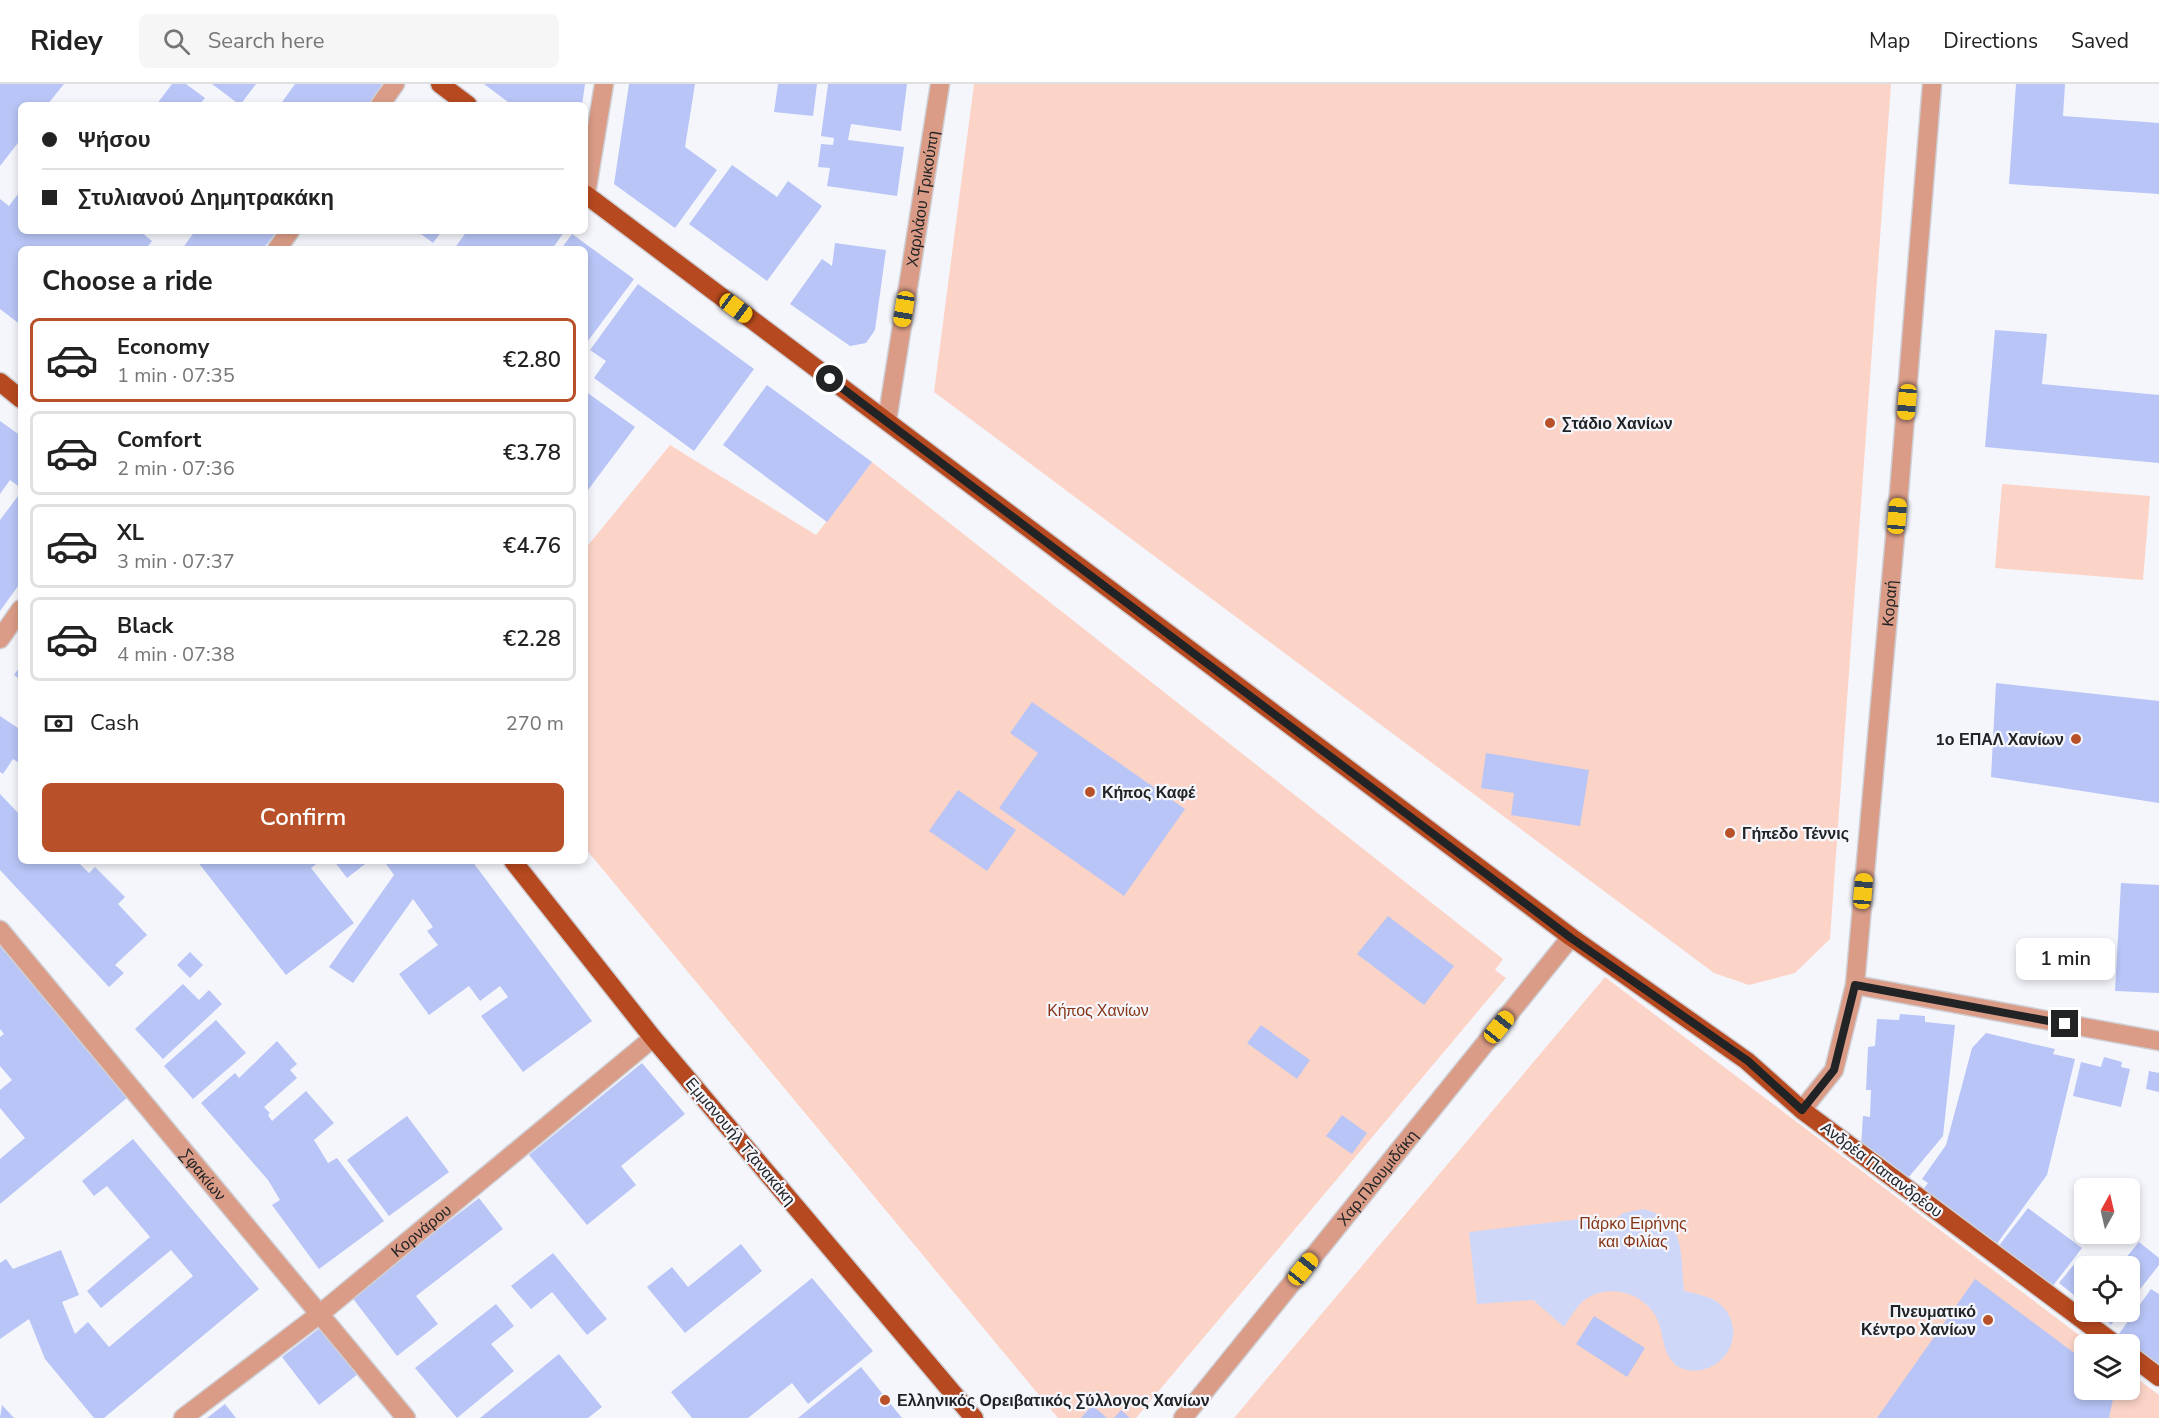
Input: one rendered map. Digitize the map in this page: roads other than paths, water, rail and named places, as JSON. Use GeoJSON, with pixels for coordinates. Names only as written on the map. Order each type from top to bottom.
{"type":"FeatureCollection","features":[{"type":"Feature","properties":{"kind":"main road"},"geometry":{"type":"LineString","coordinates":[[440,84],[464,102]]}},
{"type":"Feature","properties":{"kind":"main road","name":"Ανδρέα Παπανδρέου"},"geometry":{"type":"LineString","coordinates":[[588,196],[1571,938],[1748,1061],[1802,1110],[2102,1334]]}},
{"type":"Feature","properties":{"kind":"main road"},"geometry":{"type":"LineString","coordinates":[[0,382],[18,397]]}},
{"type":"Feature","properties":{"kind":"main road","name":"Εμμανουήλ Τζανακάκη"},"geometry":{"type":"LineString","coordinates":[[515,864],[653,1038],[974,1418]]}},
{"type":"Feature","properties":{"kind":"main road"},"geometry":{"type":"LineString","coordinates":[[2140,1363],[2159,1377]]}},
{"type":"Feature","properties":{"kind":"street"},"geometry":{"type":"LineString","coordinates":[[382,102],[395,84]]}},
{"type":"Feature","properties":{"kind":"street"},"geometry":{"type":"LineString","coordinates":[[588,182],[604,84]]}},
{"type":"Feature","properties":{"kind":"street","name":"Χαριλάου Τρικούπη"},"geometry":{"type":"LineString","coordinates":[[887,421],[939,84]]}},
{"type":"Feature","properties":{"kind":"street","name":"Κοραή"},"geometry":{"type":"LineString","coordinates":[[1802,1110],[1834,1070],[1855,985],[1899,492],[1932,84]]}},
{"type":"Feature","properties":{"kind":"street"},"geometry":{"type":"LineString","coordinates":[[0,639],[18,613]]}},
{"type":"Feature","properties":{"kind":"street","name":"Σφακίων"},"geometry":{"type":"LineString","coordinates":[[0,930],[321,1313],[406,1418]]}},
{"type":"Feature","properties":{"kind":"street","name":"Χαρ.Πλουμιδάκη"},"geometry":{"type":"LineString","coordinates":[[1183,1418],[1571,938]]}},
{"type":"Feature","properties":{"kind":"street"},"geometry":{"type":"LineString","coordinates":[[1855,985],[2159,1041]]}},
{"type":"Feature","properties":{"kind":"street","name":"Κορνάρου"},"geometry":{"type":"LineString","coordinates":[[183,1418],[321,1313],[653,1038]]}},
{"type":"Feature","properties":{"kind":"water"},"geometry":{"type":"Polygon","coordinates":[[[1644,1209],[1658,1214],[1668,1222],[1679,1241],[1684,1291],[1714,1300],[1729,1315],[1732,1324],[1732,1344],[1721,1360],[1712,1366],[1695,1371],[1682,1369],[1676,1365],[1666,1351],[1655,1315],[1640,1300],[1620,1292],[1609,1291],[1589,1297],[1580,1304],[1564,1327],[1533,1300],[1477,1304],[1469,1232],[1589,1218],[1603,1229],[1623,1213],[1644,1209]]]}},
{"type":"Feature","properties":{"kind":"place","name":"Στάδιο Χανίων"},"geometry":{"type":"Point","coordinates":[1550,423]}},
{"type":"Feature","properties":{"kind":"place","name":"1ο ΕΠΑΛ Χανίων"},"geometry":{"type":"Point","coordinates":[2076,739]}},
{"type":"Feature","properties":{"kind":"place","name":"Κήπος Καφέ"},"geometry":{"type":"Point","coordinates":[1090,792]}},
{"type":"Feature","properties":{"kind":"place","name":"Γήπεδο Τέννις"},"geometry":{"type":"Point","coordinates":[1730,833]}},
{"type":"Feature","properties":{"kind":"place","name":"Πνευματικό Κέντρο Χανίων"},"geometry":{"type":"Point","coordinates":[1988,1320]}},
{"type":"Feature","properties":{"kind":"place","name":"Ελληνικός Ορειβατικός Σύλλογος Χανίων"},"geometry":{"type":"Point","coordinates":[885,1400]}},
{"type":"Feature","properties":{"kind":"park label","name":"Κήπος Χανίων"},"geometry":{"type":"Point","coordinates":[1098,1010]}},
{"type":"Feature","properties":{"kind":"park label","name":"Πάρκο Ειρήνης και Φιλίας"},"geometry":{"type":"Point","coordinates":[1633,1232]}}]}
